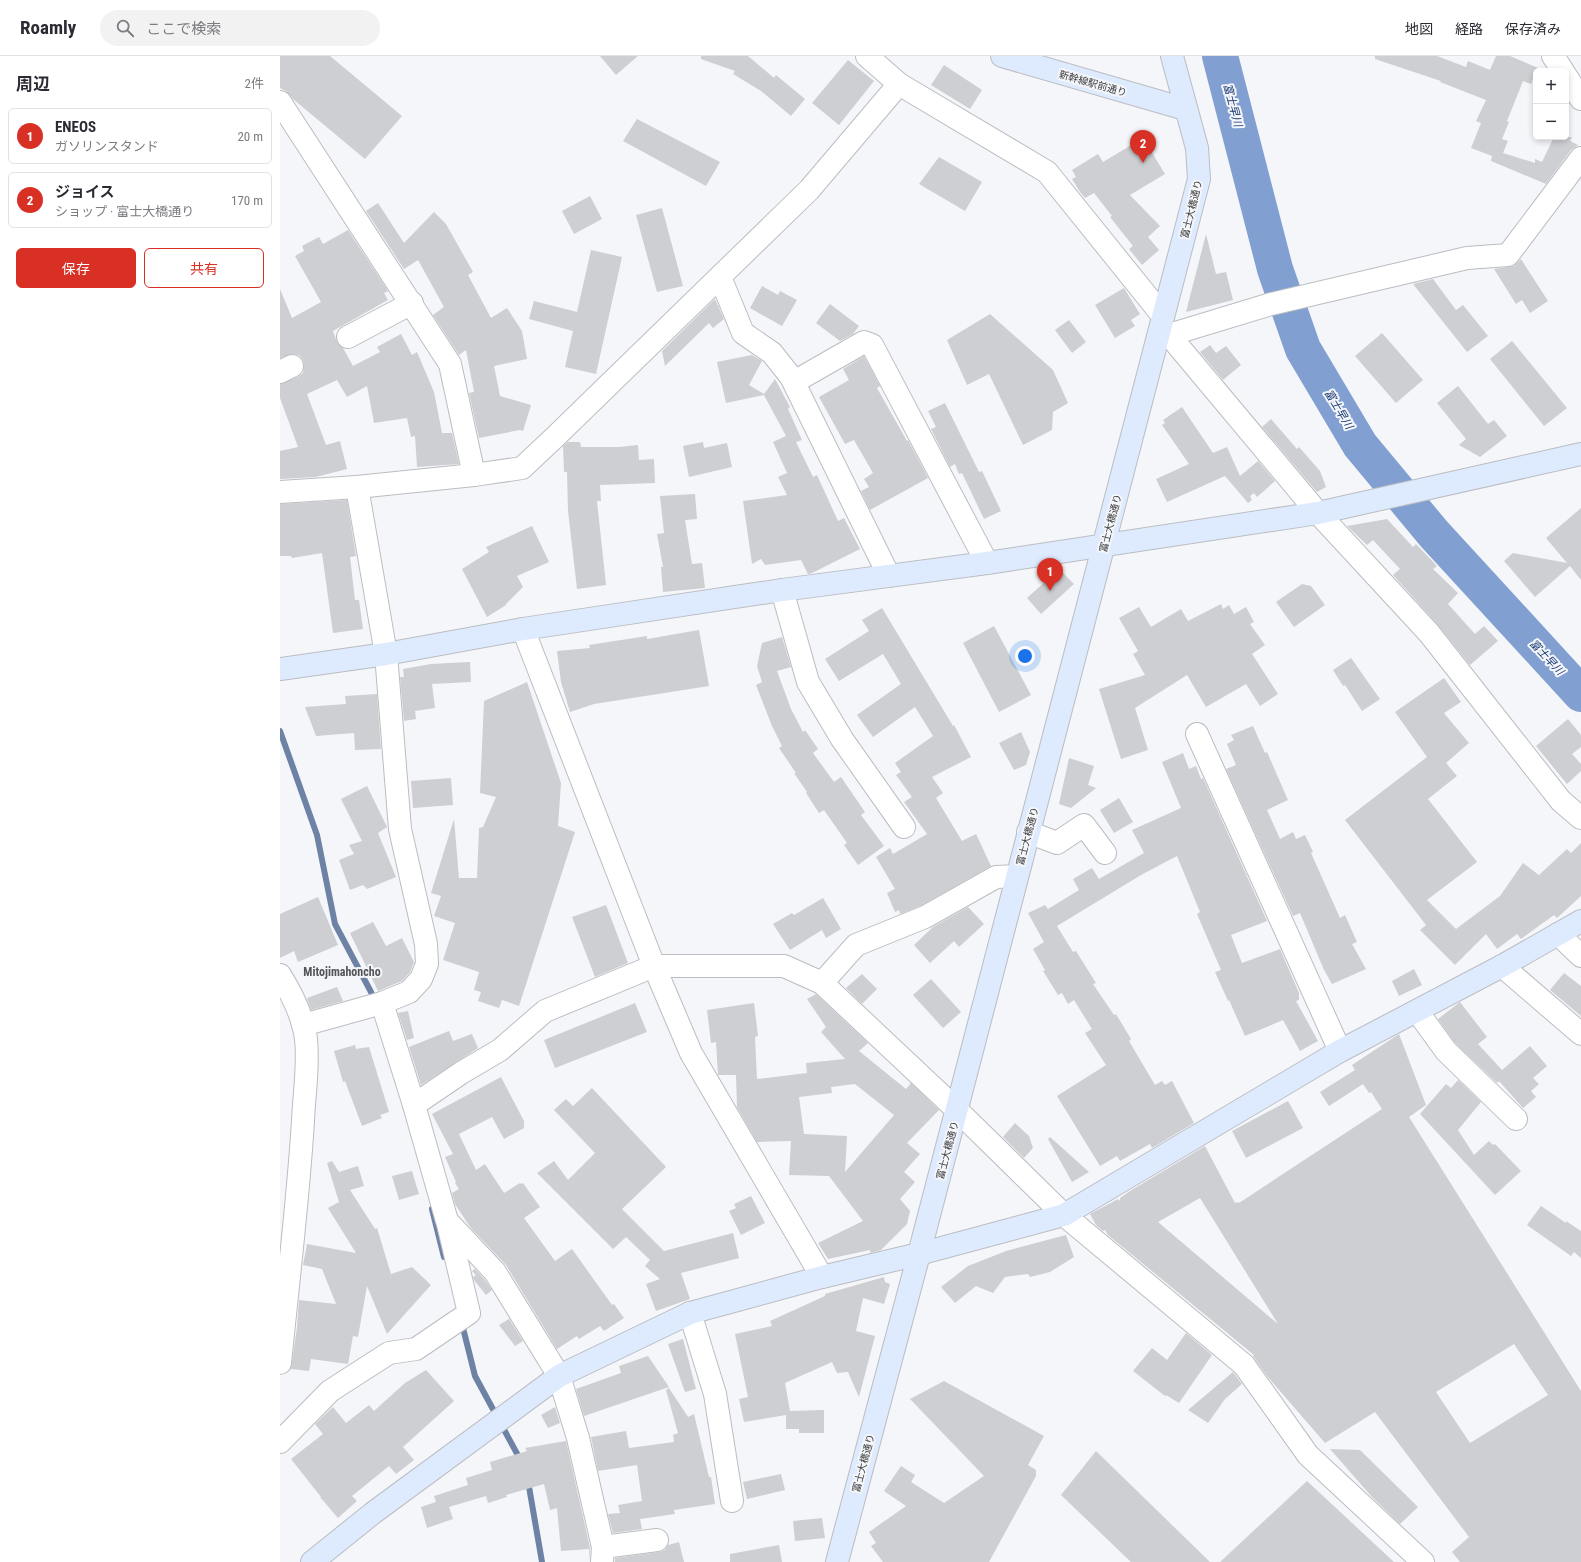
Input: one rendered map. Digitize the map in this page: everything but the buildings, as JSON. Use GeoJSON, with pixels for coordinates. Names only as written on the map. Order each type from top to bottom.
{"type":"FeatureCollection","features":[{"type":"Feature","properties":{"kind":"street"},"geometry":{"type":"LineString","coordinates":[[867,56],[899,84],[1046,172],[1164,328],[1318,513],[1429,633],[1561,801],[1581,818]]}},
{"type":"Feature","properties":{"kind":"street","name":"新幹線駅前通り"},"geometry":{"type":"LineString","coordinates":[[1002,56],[1185,109]]}},
{"type":"Feature","properties":{"kind":"street","name":"富士大橋通り"},"geometry":{"type":"LineString","coordinates":[[837,1562],[957,1110],[1028,832],[1104,545],[1164,328],[1199,179],[1197,148],[1185,109],[1172,56]]}},
{"type":"Feature","properties":{"kind":"street"},"geometry":{"type":"LineString","coordinates":[[1554,56],[1561,68]]}},
{"type":"Feature","properties":{"kind":"street"},"geometry":{"type":"LineString","coordinates":[[1569,81],[1581,99]]}},
{"type":"Feature","properties":{"kind":"street"},"geometry":{"type":"LineString","coordinates":[[280,492],[357,487],[474,475],[522,468],[809,190],[899,84]]}},
{"type":"Feature","properties":{"kind":"street"},"geometry":{"type":"LineString","coordinates":[[280,102],[412,303],[450,364],[474,475]]}},
{"type":"Feature","properties":{"kind":"street"},"geometry":{"type":"LineString","coordinates":[[1164,328],[1467,258],[1508,254],[1581,158]]}},
{"type":"Feature","properties":{"kind":"street"},"geometry":{"type":"LineString","coordinates":[[720,277],[743,334],[772,353],[794,382],[889,576]]}},
{"type":"Feature","properties":{"kind":"street"},"geometry":{"type":"LineString","coordinates":[[348,336],[412,303]]}},
{"type":"Feature","properties":{"kind":"street"},"geometry":{"type":"LineString","coordinates":[[794,382],[864,342],[872,345],[986,563]]}},
{"type":"Feature","properties":{"kind":"street"},"geometry":{"type":"LineString","coordinates":[[280,669],[386,654],[523,629],[782,590],[986,563],[1318,513],[1386,499],[1581,454]]}},
{"type":"Feature","properties":{"kind":"street"},"geometry":{"type":"LineString","coordinates":[[303,1026],[382,1004],[409,992],[422,979],[427,964],[426,944],[400,829],[386,654],[357,487]]}},
{"type":"Feature","properties":{"kind":"street"},"geometry":{"type":"LineString","coordinates":[[782,590],[808,682],[842,739],[904,827]]}},
{"type":"Feature","properties":{"kind":"street"},"geometry":{"type":"LineString","coordinates":[[523,629],[654,966],[690,1053],[822,1276]]}},
{"type":"Feature","properties":{"kind":"street"},"geometry":{"type":"LineString","coordinates":[[1197,734],[1340,1051]]}},
{"type":"Feature","properties":{"kind":"street"},"geometry":{"type":"LineString","coordinates":[[1028,832],[1057,843],[1084,825],[1105,854]]}},
{"type":"Feature","properties":{"kind":"street"},"geometry":{"type":"LineString","coordinates":[[822,984],[856,944],[925,917],[996,877],[1017,876]]}},
{"type":"Feature","properties":{"kind":"street"},"geometry":{"type":"LineString","coordinates":[[312,1562],[373,1513],[558,1376],[690,1313],[822,1276],[919,1254],[1064,1215],[1340,1051],[1502,966],[1581,921]]}},
{"type":"Feature","properties":{"kind":"street"},"geometry":{"type":"LineString","coordinates":[[1558,934],[1581,956]]}},
{"type":"Feature","properties":{"kind":"street"},"geometry":{"type":"LineString","coordinates":[[414,1105],[461,1073],[500,1050],[545,1011],[654,966],[784,966],[822,984],[957,1110],[1064,1215],[1244,1365],[1308,1455],[1422,1562]]}},
{"type":"Feature","properties":{"kind":"street"},"geometry":{"type":"LineString","coordinates":[[1502,966],[1581,1034]]}},
{"type":"Feature","properties":{"kind":"street"},"geometry":{"type":"LineString","coordinates":[[280,1363],[301,1148],[307,1060],[306,1040],[303,1026],[291,993],[281,980]]}},
{"type":"Feature","properties":{"kind":"street"},"geometry":{"type":"LineString","coordinates":[[280,1442],[330,1391],[389,1353],[416,1349],[469,1313],[447,1221],[414,1105],[382,1004]]}},
{"type":"Feature","properties":{"kind":"street"},"geometry":{"type":"LineString","coordinates":[[1417,1011],[1446,1051],[1516,1118]]}},
{"type":"Feature","properties":{"kind":"street"},"geometry":{"type":"LineString","coordinates":[[447,1221],[495,1272],[558,1376],[578,1438],[603,1554],[657,1540]]}},
{"type":"Feature","properties":{"kind":"street"},"geometry":{"type":"LineString","coordinates":[[690,1313],[715,1394],[732,1501]]}},
{"type":"Feature","properties":{"kind":"waterway","name":"富士早川"},"geometry":{"type":"LineString","coordinates":[[1220,56],[1275,269],[1303,349],[1360,445],[1434,534],[1581,694]]}},
{"type":"Feature","properties":{"kind":"waterway"},"geometry":{"type":"LineString","coordinates":[[280,731],[317,835],[335,924],[371,992],[374,1002]]}},
{"type":"Feature","properties":{"kind":"waterway"},"geometry":{"type":"LineString","coordinates":[[432,1209],[444,1257]]}},
{"type":"Feature","properties":{"kind":"waterway"},"geometry":{"type":"LineString","coordinates":[[462,1324],[475,1376],[521,1461]]}},
{"type":"Feature","properties":{"kind":"waterway"},"geometry":{"type":"LineString","coordinates":[[528,1481],[542,1562]]}},
{"type":"Feature","properties":{"kind":"place","name":"ジョイス"},"geometry":{"type":"Point","coordinates":[1143,163]}},
{"type":"Feature","properties":{"kind":"place","name":"ENEOS"},"geometry":{"type":"Point","coordinates":[1050,591]}},
{"type":"Feature","properties":{"kind":"district","name":"Mitojimahoncho"},"geometry":{"type":"Point","coordinates":[342,972]}}]}
